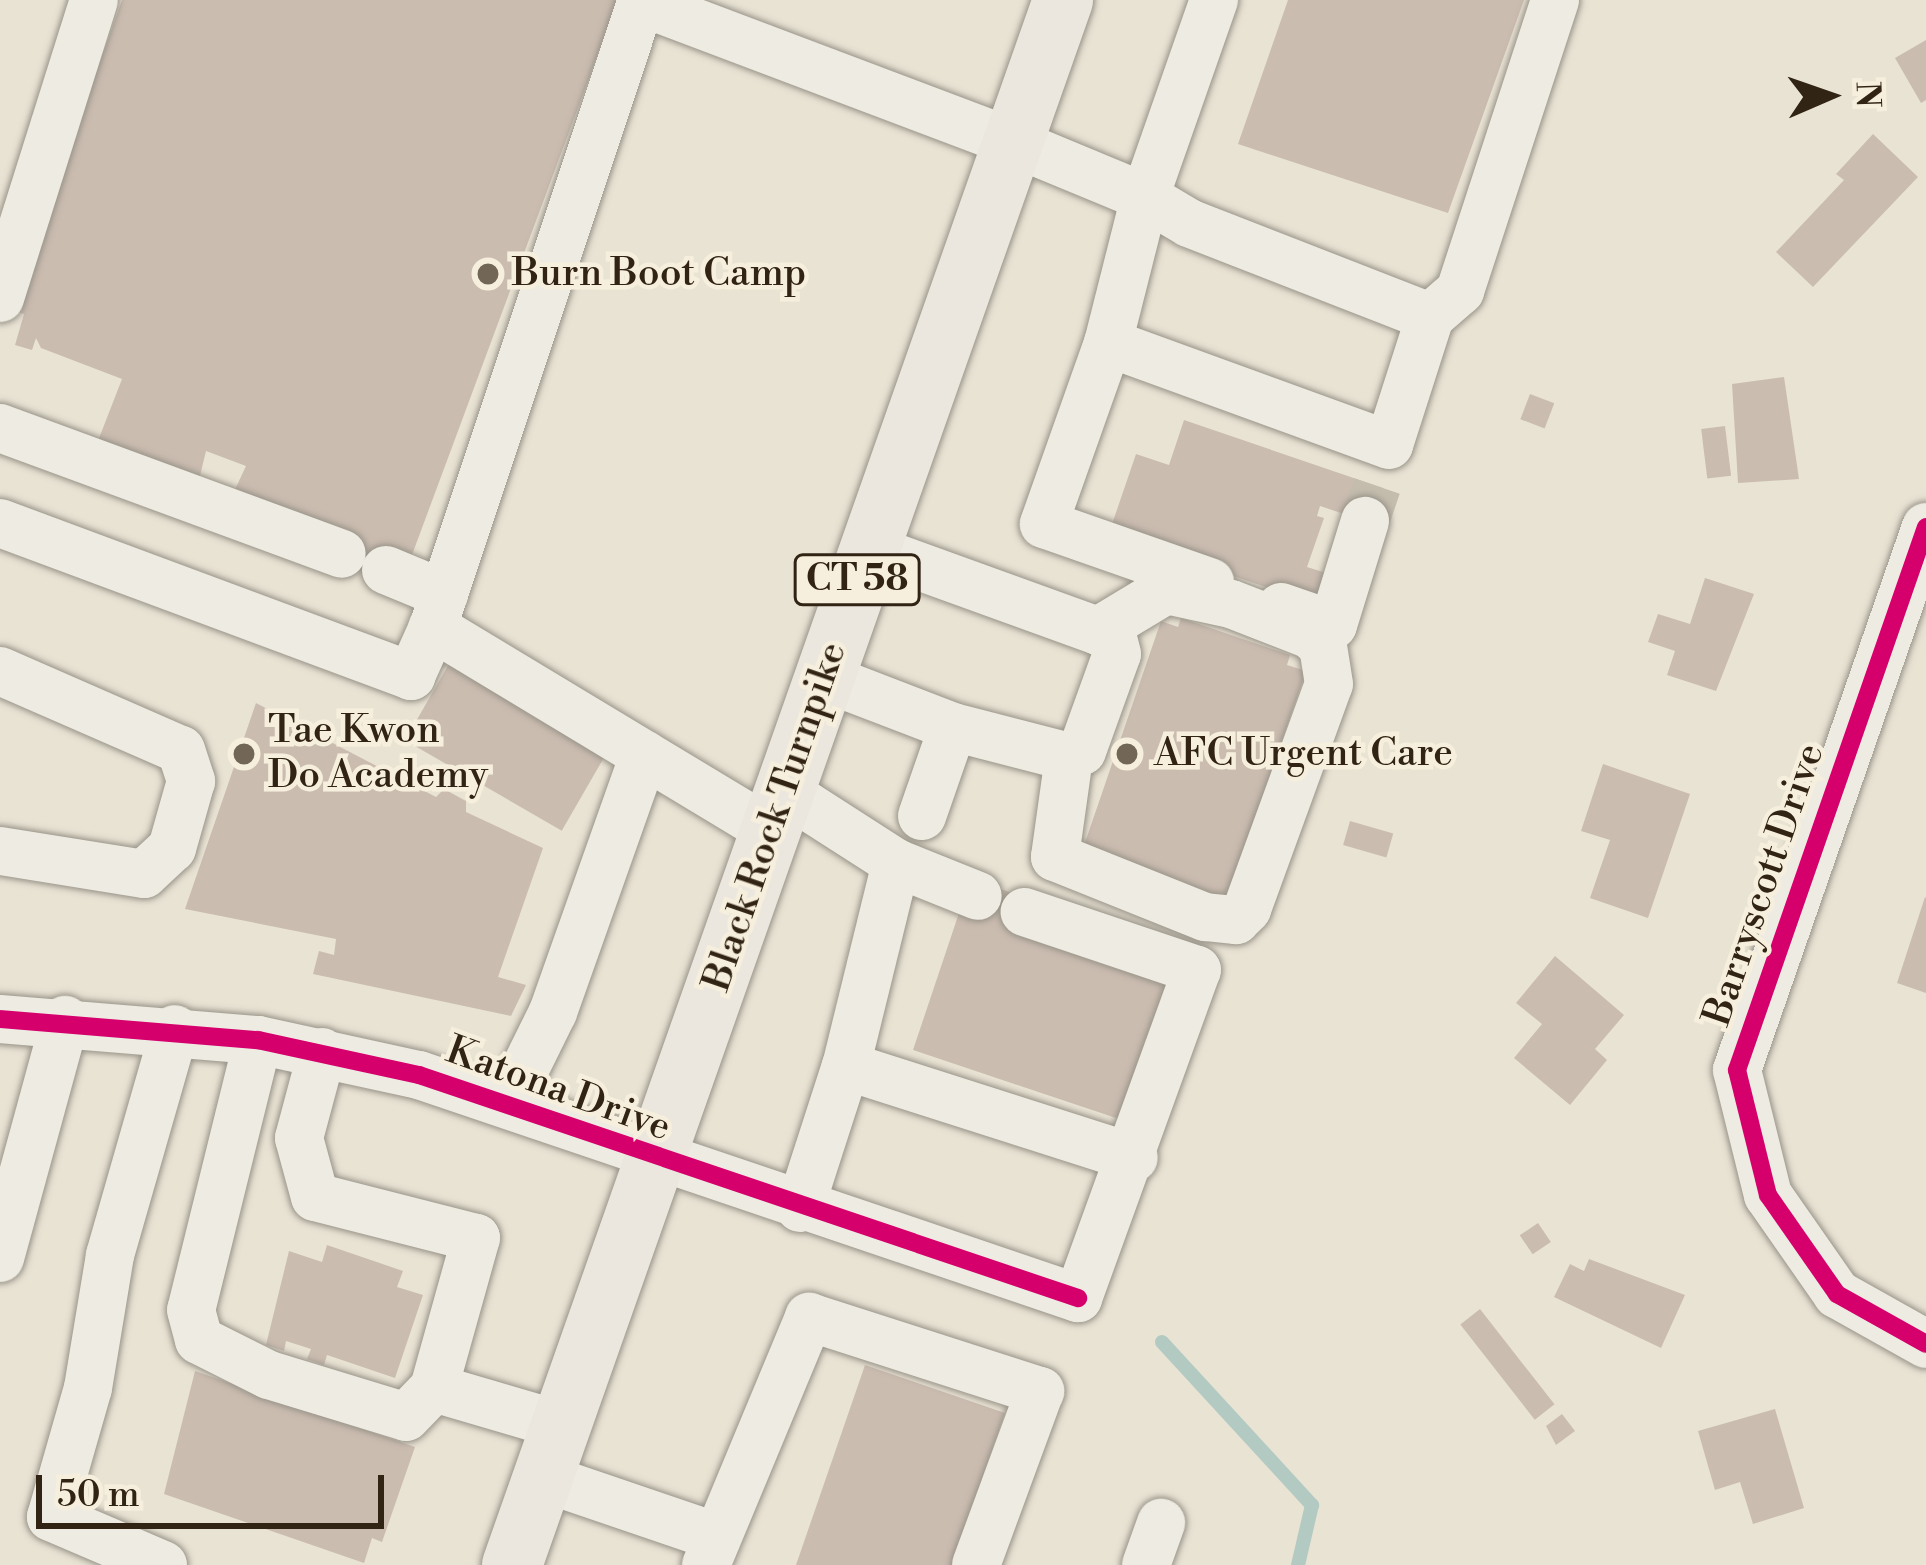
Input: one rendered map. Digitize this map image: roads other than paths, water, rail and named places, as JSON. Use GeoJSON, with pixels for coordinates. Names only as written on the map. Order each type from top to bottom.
{"type":"FeatureCollection","features":[{"type":"Feature","properties":{"kind":"main road","name":"Black Rock Turnpike"},"geometry":{"type":"LineString","coordinates":[[512,1565],[660,1162],[823,677],[1063,0]]}},
{"type":"Feature","properties":{"kind":"street"},"geometry":{"type":"LineString","coordinates":[[0,298],[94,0]]}},
{"type":"Feature","properties":{"kind":"street"},"geometry":{"type":"LineString","coordinates":[[1214,0],[1145,196],[1108,343],[1044,524],[1333,625],[1430,317],[1460,291],[1555,0]]}},
{"type":"Feature","properties":{"kind":"street"},"geometry":{"type":"LineString","coordinates":[[0,523],[411,676],[438,610],[642,1],[1012,142],[1145,196],[1189,223],[1430,317]]}},
{"type":"Feature","properties":{"kind":"street"},"geometry":{"type":"LineString","coordinates":[[1108,343],[1377,484]]}},
{"type":"Feature","properties":{"kind":"street"},"geometry":{"type":"LineString","coordinates":[[0,428],[364,562],[644,754],[978,896]]}},
{"type":"Feature","properties":{"kind":"street","name":"Barryscott Drive"},"geometry":{"type":"LineString","coordinates":[[1926,527],[1737,1070],[1768,1195],[1837,1294],[1926,1344]]}},
{"type":"Feature","properties":{"kind":"street"},"geometry":{"type":"LineString","coordinates":[[823,677],[953,728],[1069,757],[1082,751],[1117,654],[1113,638],[1098,631],[869,548]]}},
{"type":"Feature","properties":{"kind":"street"},"geometry":{"type":"LineString","coordinates":[[1069,757],[1055,857],[1205,917],[1236,920],[1247,909],[1329,684],[1324,647],[1311,635],[1232,604],[1166,590],[1098,631]]}},
{"type":"Feature","properties":{"kind":"street"},"geometry":{"type":"LineString","coordinates":[[0,671],[181,750],[191,781],[172,848],[144,874],[0,851]]}},
{"type":"Feature","properties":{"kind":"street"},"geometry":{"type":"LineString","coordinates":[[922,816],[953,728]]}},
{"type":"Feature","properties":{"kind":"street"},"geometry":{"type":"LineString","coordinates":[[509,1101],[553,1012],[644,754]]}},
{"type":"Feature","properties":{"kind":"street"},"geometry":{"type":"LineString","coordinates":[[800,1208],[846,1066],[896,863]]}},
{"type":"Feature","properties":{"kind":"street"},"geometry":{"type":"LineString","coordinates":[[846,1066],[1134,1158],[1197,970],[1025,912]]}},
{"type":"Feature","properties":{"kind":"street","name":"Katona Drive"},"geometry":{"type":"LineString","coordinates":[[0,1018],[175,1029],[322,1052],[509,1101],[660,1162],[1078,1298],[1134,1158]]}},
{"type":"Feature","properties":{"kind":"street"},"geometry":{"type":"LineString","coordinates":[[0,1258],[64,1020]]}},
{"type":"Feature","properties":{"kind":"street"},"geometry":{"type":"LineString","coordinates":[[164,1565],[51,1517],[88,1388],[110,1255],[175,1029]]}},
{"type":"Feature","properties":{"kind":"street"},"geometry":{"type":"LineString","coordinates":[[258,1040],[191,1310],[199,1340],[269,1375],[406,1417],[434,1388],[476,1238],[315,1197],[298,1138],[322,1052]]}},
{"type":"Feature","properties":{"kind":"street"},"geometry":{"type":"LineString","coordinates":[[434,1388],[554,1452],[712,1551],[809,1317],[1040,1390],[976,1565]]}},
{"type":"Feature","properties":{"kind":"waterway"},"geometry":{"type":"LineString","coordinates":[[1162,1342],[1312,1505],[1298,1565]]}},
{"type":"Feature","properties":{"kind":"tunnel"},"geometry":{"type":"LineString","coordinates":[[1365,521],[1377,486]]}},
{"type":"Feature","properties":{"kind":"place","name":"Burn Boot Camp"},"geometry":{"type":"Point","coordinates":[488,274]}},
{"type":"Feature","properties":{"kind":"place","name":"Tae Kwon Do Academy"},"geometry":{"type":"Point","coordinates":[244,754]}},
{"type":"Feature","properties":{"kind":"place","name":"AFC Urgent Care"},"geometry":{"type":"Point","coordinates":[1127,754]}}]}
